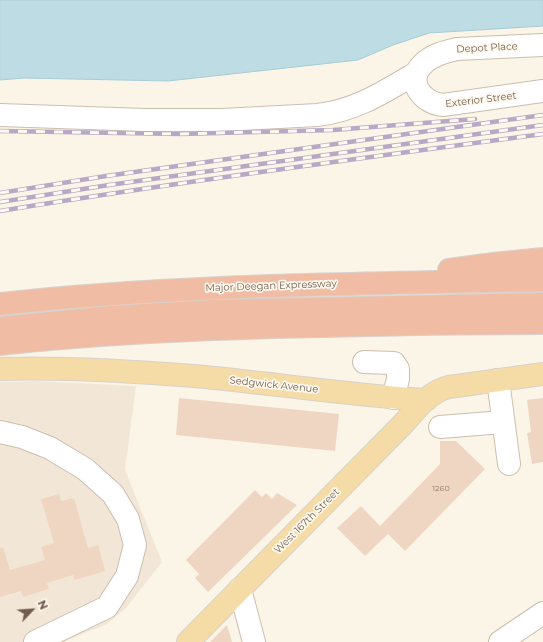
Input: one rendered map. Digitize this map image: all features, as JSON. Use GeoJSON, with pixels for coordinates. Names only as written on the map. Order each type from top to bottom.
{"type":"FeatureCollection","features":[{"type":"Feature","properties":{"kind":"highway"},"geometry":{"type":"LineString","coordinates":[[354,284],[493,264],[543,259]]}},
{"type":"Feature","properties":{"kind":"highway","name":"Major Deegan Expressway"},"geometry":{"type":"LineString","coordinates":[[0,304],[90,295],[196,288],[543,280]]}},
{"type":"Feature","properties":{"kind":"highway"},"geometry":{"type":"LineString","coordinates":[[0,328],[104,318],[215,311],[543,304]]}},
{"type":"Feature","properties":{"kind":"highway"},"geometry":{"type":"LineString","coordinates":[[0,344],[112,334],[215,328],[377,324],[543,323]]}},
{"type":"Feature","properties":{"kind":"main road","name":"Sedgwick Avenue"},"geometry":{"type":"LineString","coordinates":[[0,369],[65,368],[194,376],[394,398],[426,400]]}},
{"type":"Feature","properties":{"kind":"main road"},"geometry":{"type":"LineString","coordinates":[[426,400],[436,391],[441,389],[543,374]]}},
{"type":"Feature","properties":{"kind":"main road","name":"West 167th Street"},"geometry":{"type":"LineString","coordinates":[[188,642],[426,400]]}},
{"type":"Feature","properties":{"kind":"street","name":"Depot Place"},"geometry":{"type":"LineString","coordinates":[[0,115],[145,120],[222,120],[318,115],[352,108],[416,73],[424,63],[446,51],[457,49],[543,45]]}},
{"type":"Feature","properties":{"kind":"street","name":"Exterior Street"},"geometry":{"type":"LineString","coordinates":[[416,73],[416,85],[418,91],[436,104],[451,105],[543,92]]}},
{"type":"Feature","properties":{"kind":"street"},"geometry":{"type":"LineString","coordinates":[[364,362],[394,363],[398,369],[398,379],[394,398]]}},
{"type":"Feature","properties":{"kind":"street"},"geometry":{"type":"LineString","coordinates":[[498,380],[508,464]]}},
{"type":"Feature","properties":{"kind":"street"},"geometry":{"type":"LineString","coordinates":[[440,427],[503,422]]}},
{"type":"Feature","properties":{"kind":"street"},"geometry":{"type":"LineString","coordinates":[[0,432],[22,437],[50,448],[84,469],[113,494],[128,519],[135,545],[127,576],[107,606],[35,642]]}},
{"type":"Feature","properties":{"kind":"street"},"geometry":{"type":"LineString","coordinates":[[240,589],[254,642]]}},
{"type":"Feature","properties":{"kind":"street"},"geometry":{"type":"LineString","coordinates":[[500,642],[543,613]]}},
{"type":"Feature","properties":{"kind":"shaded area"},"geometry":{"type":"Polygon","coordinates":[[[38,381],[136,386],[125,470],[162,562],[126,608],[107,624],[63,642],[0,642],[0,382],[38,381]]]}},
{"type":"Feature","properties":{"kind":"water"},"geometry":{"type":"Polygon","coordinates":[[[0,0],[543,0],[543,26],[429,33],[393,45],[358,60],[168,81],[24,78],[0,80],[0,0]]]}},
{"type":"Feature","properties":{"kind":"building"},"geometry":{"type":"Polygon","coordinates":[[[179,398],[339,414],[335,451],[176,435],[179,398]]]}},
{"type":"Feature","properties":{"kind":"building"},"geometry":{"type":"Polygon","coordinates":[[[543,398],[543,462],[532,464],[527,433],[531,432],[527,400],[543,398]]]}},
{"type":"Feature","properties":{"kind":"building"},"geometry":{"type":"Polygon","coordinates":[[[440,441],[456,441],[485,469],[405,551],[388,534],[365,556],[337,528],[361,506],[380,526],[440,464],[440,441]]]}},
{"type":"Feature","properties":{"kind":"building"},"geometry":{"type":"Polygon","coordinates":[[[255,490],[262,497],[266,493],[272,499],[277,493],[297,505],[208,592],[195,578],[199,574],[186,560],[255,490]]]}},
{"type":"Feature","properties":{"kind":"building"},"geometry":{"type":"Polygon","coordinates":[[[59,494],[61,501],[74,498],[88,548],[98,545],[105,571],[75,580],[73,575],[47,583],[49,589],[23,597],[21,591],[0,597],[0,548],[3,547],[10,570],[45,560],[41,547],[54,543],[41,499],[59,494]]]}},
{"type":"Feature","properties":{"kind":"building"},"geometry":{"type":"Polygon","coordinates":[[[227,625],[232,642],[210,642],[227,625]]]}},
{"type":"Feature","properties":{"kind":"railway"},"geometry":{"type":"LineString","coordinates":[[0,193],[106,176],[543,115]]}},
{"type":"Feature","properties":{"kind":"railway"},"geometry":{"type":"LineString","coordinates":[[0,131],[180,134],[333,130],[475,119]]}},
{"type":"Feature","properties":{"kind":"railway"},"geometry":{"type":"LineString","coordinates":[[0,202],[109,185],[543,125]]}},
{"type":"Feature","properties":{"kind":"railway"},"geometry":{"type":"LineString","coordinates":[[0,211],[203,180],[543,134]]}}]}
